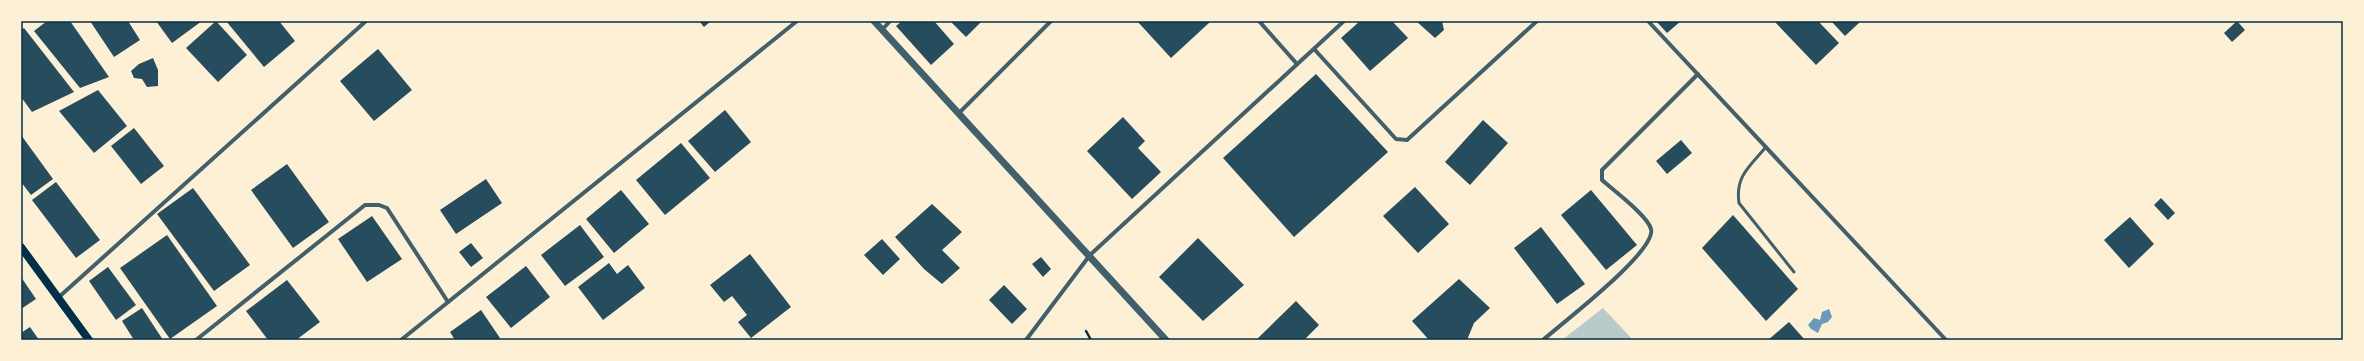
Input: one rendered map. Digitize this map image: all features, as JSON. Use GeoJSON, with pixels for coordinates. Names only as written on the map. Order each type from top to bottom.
{"type":"FeatureCollection","features":[{"type":"Feature","properties":{"kind":"main road"},"geometry":{"type":"LineString","coordinates":[[21,247],[89,340]]}},
{"type":"Feature","properties":{"kind":"street"},"geometry":{"type":"LineString","coordinates":[[58,297],[366,21]]}},
{"type":"Feature","properties":{"kind":"street"},"geometry":{"type":"LineString","coordinates":[[400,340],[797,21]]}},
{"type":"Feature","properties":{"kind":"street"},"geometry":{"type":"LineString","coordinates":[[874,21],[1090,255],[1166,340]]}},
{"type":"Feature","properties":{"kind":"street"},"geometry":{"type":"LineString","coordinates":[[882,30],[890,21]]}},
{"type":"Feature","properties":{"kind":"street"},"geometry":{"type":"LineString","coordinates":[[959,113],[1051,21]]}},
{"type":"Feature","properties":{"kind":"street"},"geometry":{"type":"LineString","coordinates":[[1258,21],[1297,64]]}},
{"type":"Feature","properties":{"kind":"street"},"geometry":{"type":"LineString","coordinates":[[1026,340],[1090,255],[1297,64],[1315,50],[1344,21]]}},
{"type":"Feature","properties":{"kind":"street"},"geometry":{"type":"LineString","coordinates":[[1315,50],[1396,139],[1407,140],[1537,21]]}},
{"type":"Feature","properties":{"kind":"street"},"geometry":{"type":"LineString","coordinates":[[1648,21],[1946,340]]}},
{"type":"Feature","properties":{"kind":"street"},"geometry":{"type":"LineString","coordinates":[[1543,340],[1631,264],[1650,242],[1652,235],[1649,223],[1602,180],[1602,170],[1698,74]]}},
{"type":"Feature","properties":{"kind":"street"},"geometry":{"type":"LineString","coordinates":[[196,340],[365,204],[379,205],[387,208],[448,302]]}},
{"type":"Feature","properties":{"kind":"lane"},"geometry":{"type":"LineString","coordinates":[[1766,147],[1741,178],[1737,188],[1739,203],[1794,272]]}},
{"type":"Feature","properties":{"kind":"path"},"geometry":{"type":"LineString","coordinates":[[1086,330],[1091,340]]}},
{"type":"Feature","properties":{"kind":"shaded area"},"geometry":{"type":"Polygon","coordinates":[[[1603,308],[1633,340],[1562,340],[1603,308]]]}},
{"type":"Feature","properties":{"kind":"water"},"geometry":{"type":"Polygon","coordinates":[[[1829,309],[1832,317],[1828,322],[1822,324],[1818,333],[1811,329],[1808,325],[1814,318],[1820,320],[1822,312],[1829,309]]]}},
{"type":"Feature","properties":{"kind":"building"},"geometry":{"type":"Polygon","coordinates":[[[47,21],[70,21],[109,77],[80,88],[34,31],[47,21]]]}},
{"type":"Feature","properties":{"kind":"building"},"geometry":{"type":"Polygon","coordinates":[[[90,21],[128,21],[140,40],[114,57],[90,21]]]}},
{"type":"Feature","properties":{"kind":"building"},"geometry":{"type":"Polygon","coordinates":[[[156,21],[202,21],[172,43],[156,21]]]}},
{"type":"Feature","properties":{"kind":"building"},"geometry":{"type":"Polygon","coordinates":[[[216,21],[247,55],[218,82],[186,48],[216,21]]]}},
{"type":"Feature","properties":{"kind":"building"},"geometry":{"type":"Polygon","coordinates":[[[226,21],[279,21],[295,41],[264,67],[226,21]]]}},
{"type":"Feature","properties":{"kind":"building"},"geometry":{"type":"Polygon","coordinates":[[[699,21],[711,21],[704,27],[699,21]]]}},
{"type":"Feature","properties":{"kind":"building"},"geometry":{"type":"Polygon","coordinates":[[[902,21],[934,21],[954,44],[931,65],[896,26],[902,21]]]}},
{"type":"Feature","properties":{"kind":"building"},"geometry":{"type":"Polygon","coordinates":[[[950,21],[982,21],[966,37],[950,21]]]}},
{"type":"Feature","properties":{"kind":"building"},"geometry":{"type":"Polygon","coordinates":[[[1137,21],[1209,21],[1210,22],[1171,58],[1137,21]]]}},
{"type":"Feature","properties":{"kind":"building"},"geometry":{"type":"Polygon","coordinates":[[[1360,21],[1392,21],[1408,38],[1370,71],[1341,38],[1360,21]]]}},
{"type":"Feature","properties":{"kind":"building"},"geometry":{"type":"Polygon","coordinates":[[[1416,21],[1442,21],[1444,30],[1435,38],[1416,21]]]}},
{"type":"Feature","properties":{"kind":"building"},"geometry":{"type":"Polygon","coordinates":[[[1656,21],[1681,21],[1667,33],[1656,21]]]}},
{"type":"Feature","properties":{"kind":"building"},"geometry":{"type":"Polygon","coordinates":[[[1774,21],[1818,21],[1839,43],[1816,65],[1774,21]]]}},
{"type":"Feature","properties":{"kind":"building"},"geometry":{"type":"Polygon","coordinates":[[[1831,21],[1861,21],[1845,36],[1831,21]]]}},
{"type":"Feature","properties":{"kind":"building"},"geometry":{"type":"Polygon","coordinates":[[[2237,21],[2245,30],[2232,42],[2224,33],[2237,21]]]}},
{"type":"Feature","properties":{"kind":"building"},"geometry":{"type":"Polygon","coordinates":[[[24,28],[74,92],[32,112],[21,97],[21,30],[24,28]]]}},
{"type":"Feature","properties":{"kind":"building"},"geometry":{"type":"Polygon","coordinates":[[[378,49],[412,90],[374,121],[340,81],[378,49]]]}},
{"type":"Feature","properties":{"kind":"building"},"geometry":{"type":"Polygon","coordinates":[[[153,58],[158,70],[158,86],[147,87],[142,79],[134,78],[131,71],[139,64],[153,58]]]}},
{"type":"Feature","properties":{"kind":"building"},"geometry":{"type":"Polygon","coordinates":[[[1316,74],[1388,152],[1294,237],[1223,158],[1316,74]]]}},
{"type":"Feature","properties":{"kind":"building"},"geometry":{"type":"Polygon","coordinates":[[[98,90],[127,126],[94,153],[59,111],[98,90]]]}},
{"type":"Feature","properties":{"kind":"building"},"geometry":{"type":"Polygon","coordinates":[[[725,110],[751,142],[715,172],[688,141],[725,110]]]}},
{"type":"Feature","properties":{"kind":"building"},"geometry":{"type":"Polygon","coordinates":[[[1123,117],[1145,141],[1138,148],[1161,172],[1132,199],[1087,151],[1123,117]]]}},
{"type":"Feature","properties":{"kind":"building"},"geometry":{"type":"Polygon","coordinates":[[[1483,120],[1508,143],[1470,185],[1445,162],[1483,120]]]}},
{"type":"Feature","properties":{"kind":"building"},"geometry":{"type":"Polygon","coordinates":[[[134,128],[164,166],[141,184],[111,146],[134,128]]]}},
{"type":"Feature","properties":{"kind":"building"},"geometry":{"type":"Polygon","coordinates":[[[21,135],[53,179],[31,195],[21,182],[21,135]]]}},
{"type":"Feature","properties":{"kind":"building"},"geometry":{"type":"Polygon","coordinates":[[[1681,140],[1692,153],[1667,174],[1656,161],[1681,140]]]}},
{"type":"Feature","properties":{"kind":"building"},"geometry":{"type":"Polygon","coordinates":[[[681,143],[710,178],[665,215],[636,180],[681,143]]]}},
{"type":"Feature","properties":{"kind":"building"},"geometry":{"type":"Polygon","coordinates":[[[287,164],[329,222],[293,248],[251,190],[287,164]]]}},
{"type":"Feature","properties":{"kind":"building"},"geometry":{"type":"Polygon","coordinates":[[[486,179],[502,203],[456,234],[440,210],[486,179]]]}},
{"type":"Feature","properties":{"kind":"building"},"geometry":{"type":"Polygon","coordinates":[[[56,182],[100,240],[76,258],[32,200],[56,182]]]}},
{"type":"Feature","properties":{"kind":"building"},"geometry":{"type":"Polygon","coordinates":[[[1415,187],[1449,224],[1418,253],[1383,216],[1415,187]]]}},
{"type":"Feature","properties":{"kind":"building"},"geometry":{"type":"Polygon","coordinates":[[[193,188],[250,265],[214,291],[157,214],[193,188]]]}},
{"type":"Feature","properties":{"kind":"building"},"geometry":{"type":"Polygon","coordinates":[[[621,190],[649,224],[614,253],[586,219],[621,190]]]}},
{"type":"Feature","properties":{"kind":"building"},"geometry":{"type":"Polygon","coordinates":[[[1591,190],[1637,245],[1606,270],[1561,215],[1591,190]]]}},
{"type":"Feature","properties":{"kind":"building"},"geometry":{"type":"Polygon","coordinates":[[[2161,198],[2175,213],[2168,220],[2154,205],[2161,198]]]}},
{"type":"Feature","properties":{"kind":"building"},"geometry":{"type":"Polygon","coordinates":[[[932,204],[962,232],[942,250],[960,268],[942,284],[924,269],[895,237],[932,204]]]}},
{"type":"Feature","properties":{"kind":"building"},"geometry":{"type":"Polygon","coordinates":[[[1733,215],[1798,289],[1766,321],[1702,248],[1733,215]]]}},
{"type":"Feature","properties":{"kind":"building"},"geometry":{"type":"Polygon","coordinates":[[[372,216],[402,259],[367,282],[338,239],[372,216]]]}},
{"type":"Feature","properties":{"kind":"building"},"geometry":{"type":"Polygon","coordinates":[[[2130,217],[2154,244],[2129,268],[2104,240],[2130,217]]]}},
{"type":"Feature","properties":{"kind":"building"},"geometry":{"type":"Polygon","coordinates":[[[580,225],[604,257],[565,286],[541,255],[580,225]]]}},
{"type":"Feature","properties":{"kind":"building"},"geometry":{"type":"Polygon","coordinates":[[[1541,227],[1585,284],[1557,304],[1514,248],[1541,227]]]}},
{"type":"Feature","properties":{"kind":"building"},"geometry":{"type":"Polygon","coordinates":[[[167,235],[217,306],[170,339],[120,268],[167,235]]]}},
{"type":"Feature","properties":{"kind":"building"},"geometry":{"type":"Polygon","coordinates":[[[1198,238],[1244,285],[1203,321],[1159,277],[1198,238]]]}},
{"type":"Feature","properties":{"kind":"building"},"geometry":{"type":"Polygon","coordinates":[[[882,239],[900,259],[883,275],[864,255],[882,239]]]}},
{"type":"Feature","properties":{"kind":"building"},"geometry":{"type":"Polygon","coordinates":[[[471,243],[483,258],[471,267],[459,252],[471,243]]]}},
{"type":"Feature","properties":{"kind":"building"},"geometry":{"type":"Polygon","coordinates":[[[750,254],[791,307],[751,338],[738,322],[747,315],[732,296],[724,302],[710,285],[750,254]]]}},
{"type":"Feature","properties":{"kind":"building"},"geometry":{"type":"Polygon","coordinates":[[[1041,257],[1051,269],[1043,277],[1032,264],[1041,257]]]}},
{"type":"Feature","properties":{"kind":"building"},"geometry":{"type":"Polygon","coordinates":[[[609,263],[617,274],[628,265],[645,288],[603,320],[578,287],[609,263]]]}},
{"type":"Feature","properties":{"kind":"building"},"geometry":{"type":"Polygon","coordinates":[[[526,266],[550,297],[511,328],[486,297],[526,266]]]}},
{"type":"Feature","properties":{"kind":"building"},"geometry":{"type":"Polygon","coordinates":[[[108,267],[136,305],[116,320],[89,281],[108,267]]]}},
{"type":"Feature","properties":{"kind":"building"},"geometry":{"type":"Polygon","coordinates":[[[21,277],[36,299],[21,309],[21,277]]]}},
{"type":"Feature","properties":{"kind":"building"},"geometry":{"type":"Polygon","coordinates":[[[1459,279],[1490,308],[1474,323],[1467,340],[1429,340],[1412,321],[1459,279]]]}},
{"type":"Feature","properties":{"kind":"building"},"geometry":{"type":"Polygon","coordinates":[[[287,280],[320,322],[296,340],[268,340],[246,311],[287,280]]]}},
{"type":"Feature","properties":{"kind":"building"},"geometry":{"type":"Polygon","coordinates":[[[1004,285],[1027,309],[1012,324],[989,300],[1004,285]]]}},
{"type":"Feature","properties":{"kind":"building"},"geometry":{"type":"Polygon","coordinates":[[[1296,301],[1319,325],[1305,339],[1306,340],[1256,340],[1296,301]]]}},
{"type":"Feature","properties":{"kind":"building"},"geometry":{"type":"Polygon","coordinates":[[[142,308],[163,340],[134,340],[122,321],[142,308]]]}},
{"type":"Feature","properties":{"kind":"building"},"geometry":{"type":"Polygon","coordinates":[[[481,310],[500,338],[497,340],[455,340],[450,332],[481,310]]]}},
{"type":"Feature","properties":{"kind":"building"},"geometry":{"type":"Polygon","coordinates":[[[1789,322],[1805,340],[1768,340],[1789,322]]]}},
{"type":"Feature","properties":{"kind":"building"},"geometry":{"type":"Polygon","coordinates":[[[30,327],[39,340],[21,340],[21,333],[30,327]]]}}]}
